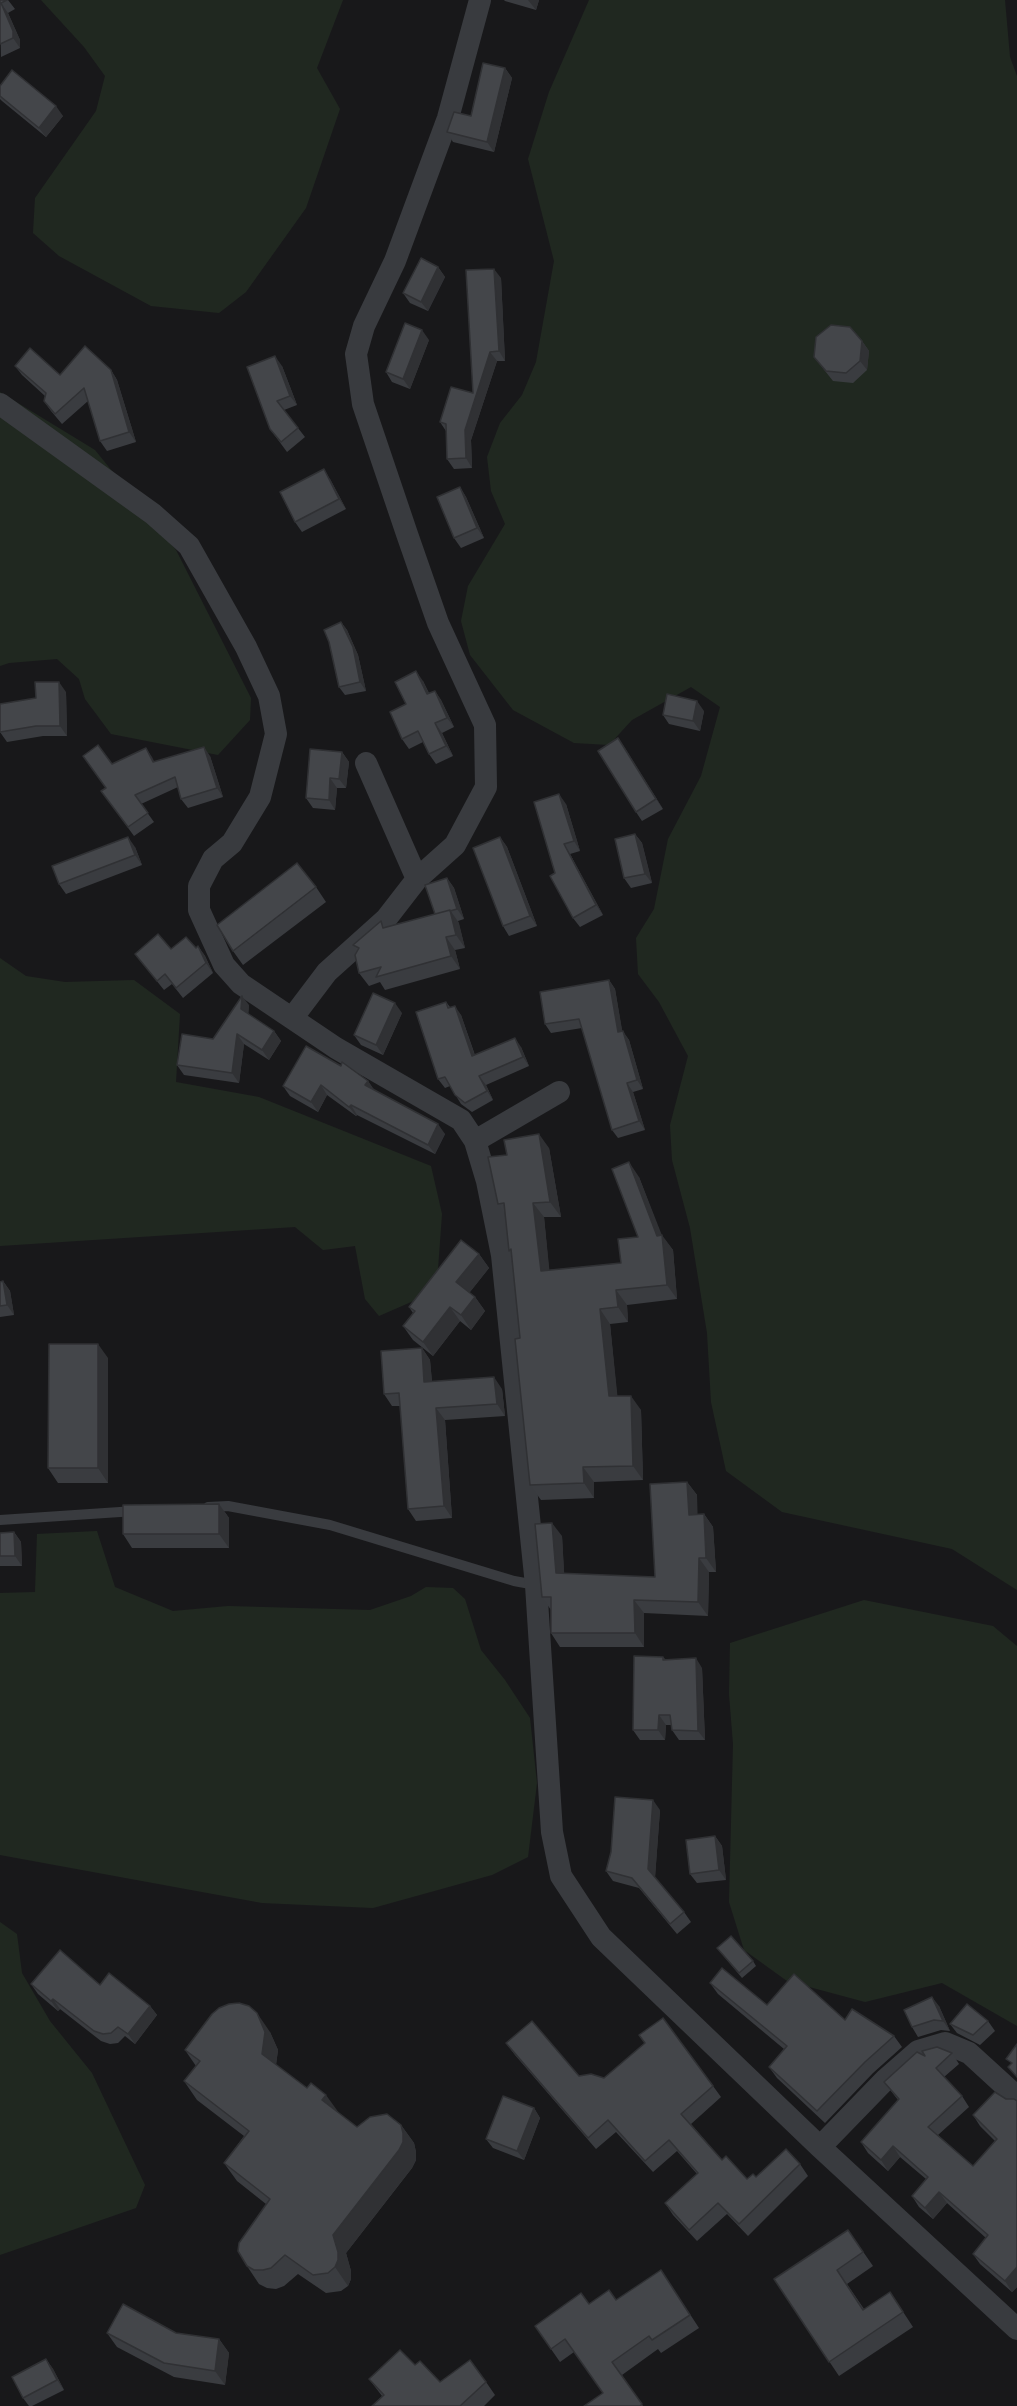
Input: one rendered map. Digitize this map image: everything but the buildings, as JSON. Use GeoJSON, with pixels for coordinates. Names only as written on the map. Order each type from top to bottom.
{"type":"FeatureCollection","features":[{"type":"Feature","properties":{"kind":"street"},"geometry":{"type":"LineString","coordinates":[[293,1017],[327,972],[386,919],[417,879],[454,845],[486,787],[485,725],[438,623],[407,534],[363,404],[356,354],[364,326],[395,261],[448,118],[480,0]]}},
{"type":"Feature","properties":{"kind":"street"},"geometry":{"type":"LineString","coordinates":[[0,404],[153,514],[189,546],[246,647],[269,696],[276,734],[260,797],[232,843],[213,859],[199,886],[199,910],[224,965],[241,984],[336,1048],[461,1120],[476,1141],[487,1181],[502,1255],[536,1585],[552,1832],[561,1876],[601,1936],[820,2147],[1017,2329]]}},
{"type":"Feature","properties":{"kind":"street"},"geometry":{"type":"LineString","coordinates":[[366,763],[417,879]]}},
{"type":"Feature","properties":{"kind":"street"},"geometry":{"type":"LineString","coordinates":[[476,1141],[559,1092]]}},
{"type":"Feature","properties":{"kind":"street"},"geometry":{"type":"LineString","coordinates":[[820,2147],[886,2079],[918,2051],[945,2043],[969,2053],[1017,2097]]}},
{"type":"Feature","properties":{"kind":"lane"},"geometry":{"type":"LineString","coordinates":[[194,1508],[228,1506],[330,1525],[514,1581],[536,1585]]}},
{"type":"Feature","properties":{"kind":"lane"},"geometry":{"type":"LineString","coordinates":[[0,1520],[149,1510]]}},
{"type":"Feature","properties":{"kind":"shaded area"},"geometry":{"type":"Polygon","coordinates":[[[41,0],[343,0],[317,68],[340,109],[306,208],[246,292],[219,313],[151,306],[59,256],[33,233],[35,198],[96,111],[105,76],[84,47],[41,0]]]}},
{"type":"Feature","properties":{"kind":"shaded area"},"geometry":{"type":"Polygon","coordinates":[[[589,0],[1005,0],[1010,57],[1017,76],[1017,1590],[952,1549],[782,1512],[726,1471],[711,1402],[707,1333],[690,1228],[672,1160],[670,1125],[688,1056],[659,1002],[638,974],[636,938],[654,909],[668,839],[701,776],[720,707],[691,687],[632,720],[609,745],[574,743],[513,710],[470,655],[461,621],[468,586],[505,524],[491,491],[487,457],[500,423],[522,395],[536,362],[554,261],[528,159],[549,92],[589,0]]]}},
{"type":"Feature","properties":{"kind":"shaded area"},"geometry":{"type":"Polygon","coordinates":[[[0,392],[95,450],[176,550],[251,698],[250,720],[218,755],[111,734],[85,699],[79,679],[57,659],[9,663],[0,666],[0,392]]]}},
{"type":"Feature","properties":{"kind":"shaded area"},"geometry":{"type":"Polygon","coordinates":[[[0,958],[26,976],[65,982],[134,980],[180,1014],[176,1082],[259,1097],[431,1166],[442,1214],[438,1269],[418,1299],[379,1316],[365,1299],[355,1246],[323,1250],[295,1227],[0,1246],[0,958]]]}},
{"type":"Feature","properties":{"kind":"shaded area"},"geometry":{"type":"Polygon","coordinates":[[[97,1531],[115,1587],[173,1611],[228,1606],[370,1610],[411,1596],[426,1587],[453,1588],[465,1599],[481,1650],[505,1680],[530,1718],[537,1783],[528,1857],[492,1875],[373,1908],[262,1903],[0,1855],[0,1593],[35,1592],[37,1534],[97,1531]]]}},
{"type":"Feature","properties":{"kind":"shaded area"},"geometry":{"type":"Polygon","coordinates":[[[864,1600],[993,1626],[1017,1646],[1017,2026],[942,1983],[865,2002],[787,1981],[744,1950],[729,1902],[733,1744],[729,1694],[730,1643],[864,1600]]]}},
{"type":"Feature","properties":{"kind":"shaded area"},"geometry":{"type":"Polygon","coordinates":[[[0,1922],[17,1934],[22,1973],[50,2021],[92,2073],[145,2185],[136,2208],[0,2255],[0,1922]]]}}]}
